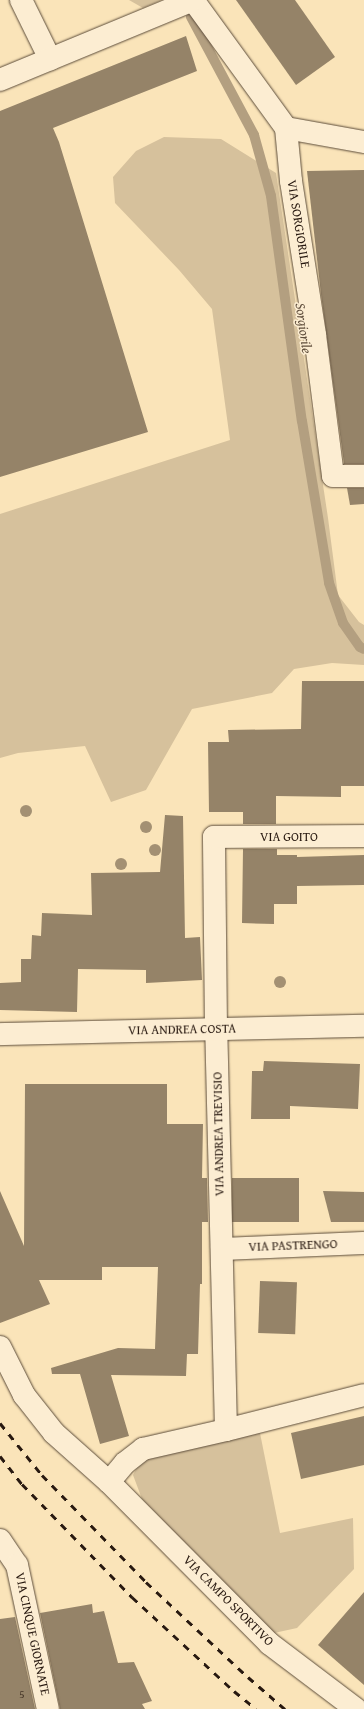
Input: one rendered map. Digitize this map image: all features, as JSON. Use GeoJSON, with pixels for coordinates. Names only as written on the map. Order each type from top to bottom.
{"type":"FeatureCollection","features":[{"type":"Feature","properties":{"kind":"street"},"geometry":{"type":"LineString","coordinates":[[21,0],[50,59]]}},
{"type":"Feature","properties":{"kind":"street"},"geometry":{"type":"LineString","coordinates":[[0,80],[193,0],[286,128],[364,142]]}},
{"type":"Feature","properties":{"kind":"street","name":"VIA SORGIORILE"},"geometry":{"type":"LineString","coordinates":[[286,128],[291,181],[315,335],[333,476],[364,476]]}},
{"type":"Feature","properties":{"kind":"street","name":"VIA GOITO"},"geometry":{"type":"LineString","coordinates":[[214,837],[364,836]]}},
{"type":"Feature","properties":{"kind":"street","name":"VIA ANDREA TREVISIO"},"geometry":{"type":"LineString","coordinates":[[214,837],[216,1030],[226,1430]]}},
{"type":"Feature","properties":{"kind":"street","name":"VIA ANDREA COSTA"},"geometry":{"type":"LineString","coordinates":[[0,1034],[364,1026]]}},
{"type":"Feature","properties":{"kind":"street","name":"VIA PASTRENGO"},"geometry":{"type":"LineString","coordinates":[[222,1248],[364,1243]]}},
{"type":"Feature","properties":{"kind":"street","name":"VIA CAMPO SPORTIVO"},"geometry":{"type":"LineString","coordinates":[[0,1347],[24,1395],[54,1432],[109,1482],[270,1644],[356,1709]]}},
{"type":"Feature","properties":{"kind":"street"},"geometry":{"type":"LineString","coordinates":[[109,1482],[125,1463],[143,1449],[226,1430],[364,1395]]}},
{"type":"Feature","properties":{"kind":"street","name":"VIA CINQUE GIORNATE"},"geometry":{"type":"LineString","coordinates":[[0,1540],[17,1565],[48,1709]]}},
{"type":"Feature","properties":{"kind":"shaded area"},"geometry":{"type":"Polygon","coordinates":[[[129,0],[162,0],[143,8],[129,0]]]}},
{"type":"Feature","properties":{"kind":"shaded area"},"geometry":{"type":"Polygon","coordinates":[[[164,137],[221,139],[276,173],[328,518],[338,595],[359,622],[364,625],[364,665],[332,663],[294,669],[272,693],[192,709],[146,790],[111,802],[85,746],[18,753],[0,758],[0,514],[230,440],[212,309],[179,270],[115,203],[113,177],[136,151],[164,137]]]}},
{"type":"Feature","properties":{"kind":"shaded area"},"geometry":{"type":"Polygon","coordinates":[[[260,1433],[280,1533],[353,1518],[354,1569],[297,1628],[274,1633],[142,1499],[133,1475],[141,1460],[260,1433]]]}},
{"type":"Feature","properties":{"kind":"building"},"geometry":{"type":"Polygon","coordinates":[[[236,0],[295,0],[335,57],[296,85],[236,0]]]}},
{"type":"Feature","properties":{"kind":"building"},"geometry":{"type":"Polygon","coordinates":[[[186,36],[197,71],[53,128],[59,142],[148,432],[0,477],[0,111],[186,36]]]}},
{"type":"Feature","properties":{"kind":"building"},"geometry":{"type":"Polygon","coordinates":[[[364,170],[364,464],[344,464],[321,294],[307,171],[364,170]]]}},
{"type":"Feature","properties":{"kind":"building"},"geometry":{"type":"Polygon","coordinates":[[[347,488],[364,488],[364,504],[350,505],[347,488]]]}},
{"type":"Feature","properties":{"kind":"building"},"geometry":{"type":"Polygon","coordinates":[[[302,681],[364,681],[364,786],[341,786],[341,797],[276,796],[276,824],[243,824],[243,812],[209,812],[208,742],[229,742],[228,730],[301,729],[302,681]]]}},
{"type":"Feature","properties":{"kind":"building"},"geometry":{"type":"Polygon","coordinates":[[[165,815],[183,816],[185,938],[200,937],[202,980],[146,983],[146,970],[78,969],[77,1012],[0,1010],[0,983],[21,982],[21,959],[31,959],[32,935],[41,936],[42,913],[92,915],[91,873],[160,872],[165,815]]]}},
{"type":"Feature","properties":{"kind":"building"},"geometry":{"type":"Polygon","coordinates":[[[243,849],[277,849],[277,855],[297,855],[297,857],[364,855],[364,885],[297,886],[297,904],[274,904],[274,924],[242,923],[243,849]]]}},
{"type":"Feature","properties":{"kind":"building"},"geometry":{"type":"Polygon","coordinates":[[[264,1061],[360,1064],[358,1109],[290,1106],[290,1119],[251,1119],[252,1071],[263,1071],[264,1061]]]}},
{"type":"Feature","properties":{"kind":"building"},"geometry":{"type":"Polygon","coordinates":[[[25,1084],[167,1084],[167,1124],[203,1124],[202,1178],[207,1178],[208,1222],[202,1222],[202,1284],[200,1284],[198,1354],[187,1354],[186,1376],[111,1375],[129,1436],[100,1444],[80,1374],[52,1374],[51,1368],[118,1348],[155,1349],[158,1267],[102,1267],[102,1280],[39,1280],[50,1304],[0,1323],[0,1191],[24,1246],[25,1084]]]}},
{"type":"Feature","properties":{"kind":"building"},"geometry":{"type":"Polygon","coordinates":[[[232,1178],[299,1178],[299,1222],[232,1222],[232,1178]]]}},
{"type":"Feature","properties":{"kind":"building"},"geometry":{"type":"Polygon","coordinates":[[[323,1191],[364,1192],[364,1222],[331,1222],[323,1191]]]}},
{"type":"Feature","properties":{"kind":"building"},"geometry":{"type":"Polygon","coordinates":[[[260,1281],[297,1282],[295,1334],[258,1333],[260,1281]]]}},
{"type":"Feature","properties":{"kind":"building"},"geometry":{"type":"Polygon","coordinates":[[[364,1416],[364,1465],[301,1479],[291,1433],[364,1416]]]}},
{"type":"Feature","properties":{"kind":"building"},"geometry":{"type":"Polygon","coordinates":[[[364,1592],[364,1685],[318,1645],[364,1592]]]}},
{"type":"Feature","properties":{"kind":"building"},"geometry":{"type":"Polygon","coordinates":[[[92,1604],[93,1613],[104,1611],[118,1663],[134,1662],[152,1701],[142,1704],[145,1709],[60,1709],[40,1613],[92,1604]]]}},
{"type":"Feature","properties":{"kind":"building"},"geometry":{"type":"Polygon","coordinates":[[[15,1617],[35,1709],[0,1709],[0,1619],[15,1617]]]}},
{"type":"Feature","properties":{"kind":"waterway","name":"Sorgiorile"},"geometry":{"type":"LineString","coordinates":[[191,17],[254,135],[271,196],[302,421],[329,583],[343,623],[360,647],[364,649]]}},
{"type":"Feature","properties":{"kind":"railway"},"geometry":{"type":"LineString","coordinates":[[0,1423],[42,1475],[146,1582],[248,1677],[285,1709]]}},
{"type":"Feature","properties":{"kind":"railway"},"geometry":{"type":"LineString","coordinates":[[0,1456],[22,1484],[132,1597],[234,1691],[256,1709]]}}]}
